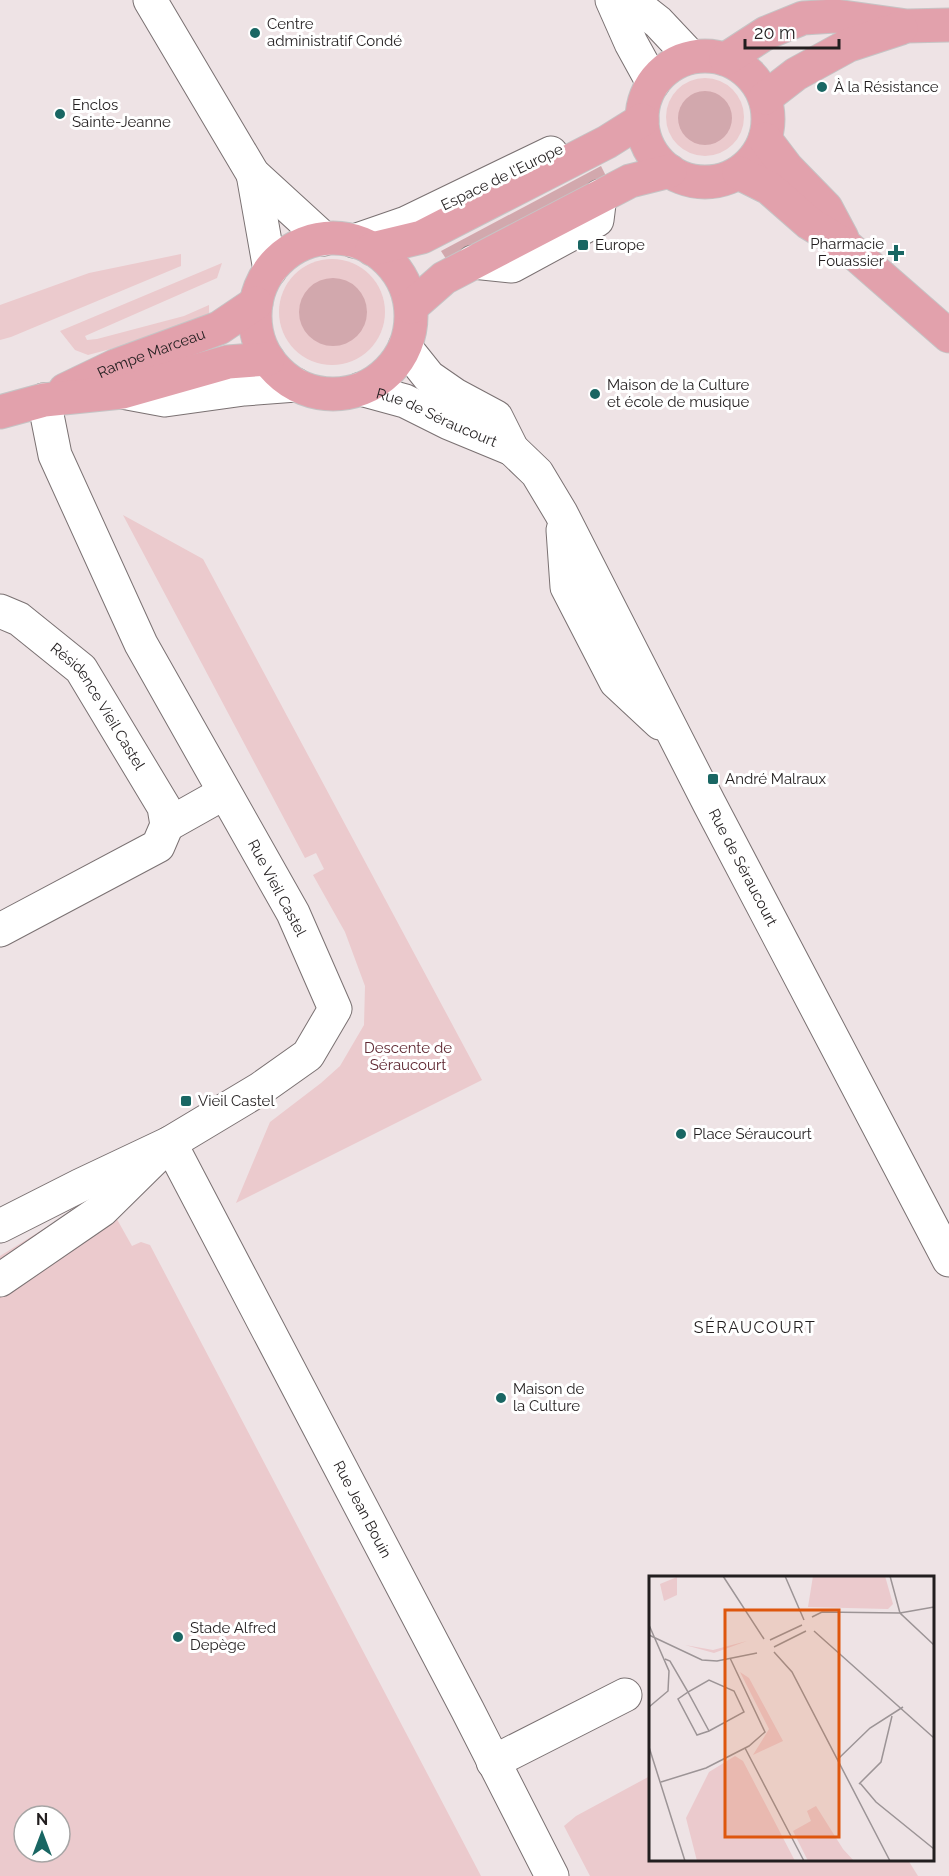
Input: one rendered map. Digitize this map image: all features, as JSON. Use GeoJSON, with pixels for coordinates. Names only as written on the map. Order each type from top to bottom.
{"type":"FeatureCollection","features":[{"type":"Feature","properties":{"kind":"main road"},"geometry":{"type":"LineString","coordinates":[[726,59],[765,33],[803,18],[835,16],[907,26],[949,25]]}},
{"type":"Feature","properties":{"kind":"main road"},"geometry":{"type":"LineString","coordinates":[[765,98],[796,74],[849,45],[907,26]]}},
{"type":"Feature","properties":{"kind":"main road"},"geometry":{"type":"LineString","coordinates":[[709,56],[726,59],[743,68],[756,82],[765,98],[769,119],[765,139],[755,158],[739,173],[722,180],[704,182],[686,179],[670,171],[655,158],[646,140],[647,102],[663,72],[691,57],[709,56]]}},
{"type":"Feature","properties":{"kind":"main road","name":"Espace de l'Europe"},"geometry":{"type":"LineString","coordinates":[[350,243],[422,237],[607,142],[647,102]]}},
{"type":"Feature","properties":{"kind":"main road"},"geometry":{"type":"LineString","coordinates":[[765,139],[787,168],[826,208],[845,245]]}},
{"type":"Feature","properties":{"kind":"main road"},"geometry":{"type":"LineString","coordinates":[[411,307],[444,278],[473,262],[630,181],[670,171]]}},
{"type":"Feature","properties":{"kind":"main road"},"geometry":{"type":"LineString","coordinates":[[739,173],[770,188],[809,223],[845,245],[949,336]]}},
{"type":"Feature","properties":{"kind":"main road"},"geometry":{"type":"LineString","coordinates":[[350,243],[391,264],[404,283],[411,307],[411,327],[405,347],[394,365],[379,379],[361,389],[339,394],[317,392],[296,385],[280,374],[268,359],[259,342],[255,322],[256,303],[261,285],[270,270],[285,255],[303,244],[350,243]]}},
{"type":"Feature","properties":{"kind":"main road","name":"Rampe Marceau"},"geometry":{"type":"LineString","coordinates":[[44,400],[115,366],[219,328],[256,303]]}},
{"type":"Feature","properties":{"kind":"main road","name":"Rampe Marceau"},"geometry":{"type":"LineString","coordinates":[[0,412],[44,400],[122,392],[228,362],[268,359]]}},
{"type":"Feature","properties":{"kind":"street"},"geometry":{"type":"LineString","coordinates":[[150,0],[253,174],[270,270]]}},
{"type":"Feature","properties":{"kind":"street"},"geometry":{"type":"LineString","coordinates":[[612,0],[630,43],[647,102]]}},
{"type":"Feature","properties":{"kind":"street"},"geometry":{"type":"LineString","coordinates":[[630,0],[658,22],[691,57]]}},
{"type":"Feature","properties":{"kind":"street"},"geometry":{"type":"LineString","coordinates":[[253,174],[350,243]]}},
{"type":"Feature","properties":{"kind":"street","name":"Rue de Séraucourt"},"geometry":{"type":"LineString","coordinates":[[405,347],[429,377],[455,395],[496,417],[512,448],[537,473],[561,513],[677,740],[942,1224],[949,1260]]}},
{"type":"Feature","properties":{"kind":"street","name":"Rampe Marceau"},"geometry":{"type":"LineString","coordinates":[[122,392],[165,400],[244,389],[296,385]]}},
{"type":"Feature","properties":{"kind":"street","name":"Rue de Séraucourt"},"geometry":{"type":"LineString","coordinates":[[361,389],[405,401],[449,423],[512,448]]}},
{"type":"Feature","properties":{"kind":"street","name":"Rue Vieil Castel"},"geometry":{"type":"LineString","coordinates":[[0,1226],[79,1185],[170,1143],[250,1095],[308,1055],[335,1009],[293,914],[136,633],[55,455],[44,400]]}},
{"type":"Feature","properties":{"kind":"street","name":"Résidence Vieil Castel"},"geometry":{"type":"LineString","coordinates":[[0,611],[19,619],[81,669],[164,807],[167,825]]}},
{"type":"Feature","properties":{"kind":"street"},"geometry":{"type":"LineString","coordinates":[[0,930],[158,846],[167,825],[224,794]]}},
{"type":"Feature","properties":{"kind":"street"},"geometry":{"type":"LineString","coordinates":[[0,1280],[102,1210],[170,1143]]}},
{"type":"Feature","properties":{"kind":"street","name":"Rue Jean Bouin"},"geometry":{"type":"LineString","coordinates":[[170,1143],[552,1876]]}},
{"type":"Feature","properties":{"kind":"street"},"geometry":{"type":"LineString","coordinates":[[493,1762],[625,1695]]}},
{"type":"Feature","properties":{"kind":"green space"},"geometry":{"type":"Polygon","coordinates":[[[705,78],[720,81],[733,89],[741,102],[744,117],[741,132],[733,145],[720,153],[705,156],[690,153],[677,145],[669,132],[666,117],[669,102],[677,89],[690,81],[705,78]]]}},
{"type":"Feature","properties":{"kind":"green space"},"geometry":{"type":"Polygon","coordinates":[[[181,254],[181,266],[0,340],[0,305],[89,273],[181,254]]]}},
{"type":"Feature","properties":{"kind":"green space"},"geometry":{"type":"Polygon","coordinates":[[[332,259],[352,263],[370,274],[381,292],[385,312],[381,332],[370,350],[352,361],[332,365],[312,361],[294,350],[283,332],[279,312],[283,292],[294,274],[312,263],[332,259]]]}},
{"type":"Feature","properties":{"kind":"green space"},"geometry":{"type":"Polygon","coordinates":[[[222,263],[217,278],[85,336],[87,340],[97,339],[184,316],[209,305],[209,320],[190,328],[88,355],[75,350],[60,331],[222,263]]]}},
{"type":"Feature","properties":{"kind":"green space","name":"Descente de Séraucourt"},"geometry":{"type":"Polygon","coordinates":[[[123,515],[203,559],[482,1080],[236,1203],[270,1122],[340,1066],[364,1025],[365,986],[345,932],[313,875],[324,869],[316,853],[305,858],[123,515]]]}},
{"type":"Feature","properties":{"kind":"green space","name":"Stade Alfred Depège"},"geometry":{"type":"Polygon","coordinates":[[[84,1204],[114,1214],[132,1246],[141,1242],[150,1245],[481,1876],[0,1876],[0,1256],[84,1204]]]}},
{"type":"Feature","properties":{"kind":"green space"},"geometry":{"type":"Polygon","coordinates":[[[649,1777],[649,1861],[909,1861],[918,1876],[590,1876],[564,1826],[576,1816],[649,1777]]]}},
{"type":"Feature","properties":{"kind":"shaded area"},"geometry":{"type":"Polygon","coordinates":[[[705,91],[715,93],[724,99],[730,108],[732,118],[730,128],[724,137],[715,143],[705,145],[695,143],[686,137],[680,128],[678,118],[680,108],[686,99],[695,93],[705,91]]]}},
{"type":"Feature","properties":{"kind":"shaded area"},"geometry":{"type":"Polygon","coordinates":[[[601,166],[607,178],[448,262],[441,251],[601,166]]]}},
{"type":"Feature","properties":{"kind":"shaded area"},"geometry":{"type":"Polygon","coordinates":[[[333,278],[346,281],[357,288],[364,299],[367,312],[364,325],[357,336],[346,343],[333,346],[320,343],[309,336],[302,325],[299,312],[302,299],[309,288],[320,281],[333,278]]]}},
{"type":"Feature","properties":{"kind":"place","name":"Centre administratif Condé"},"geometry":{"type":"Point","coordinates":[255,33]}},
{"type":"Feature","properties":{"kind":"place","name":"À la Résistance"},"geometry":{"type":"Point","coordinates":[822,87]}},
{"type":"Feature","properties":{"kind":"place","name":"Enclos Sainte-Jeanne"},"geometry":{"type":"Point","coordinates":[60,114]}},
{"type":"Feature","properties":{"kind":"place","name":"Europe"},"geometry":{"type":"Point","coordinates":[583,245]}},
{"type":"Feature","properties":{"kind":"place","name":"Pharmacie Fouassier"},"geometry":{"type":"Point","coordinates":[896,253]}},
{"type":"Feature","properties":{"kind":"place","name":"Maison de la Culture et école de musique"},"geometry":{"type":"Point","coordinates":[595,394]}},
{"type":"Feature","properties":{"kind":"place","name":"André Malraux"},"geometry":{"type":"Point","coordinates":[713,779]}},
{"type":"Feature","properties":{"kind":"place","name":"Vieil Castel"},"geometry":{"type":"Point","coordinates":[186,1101]}},
{"type":"Feature","properties":{"kind":"place","name":"Place Séraucourt"},"geometry":{"type":"Point","coordinates":[681,1134]}},
{"type":"Feature","properties":{"kind":"place","name":"Maison de la Culture"},"geometry":{"type":"Point","coordinates":[501,1398]}},
{"type":"Feature","properties":{"kind":"place","name":"Stade Alfred Depège"},"geometry":{"type":"Point","coordinates":[178,1637]}},
{"type":"Feature","properties":{"kind":"district","name":"SÉRAUCOURT"},"geometry":{"type":"Point","coordinates":[755,1327]}}]}
